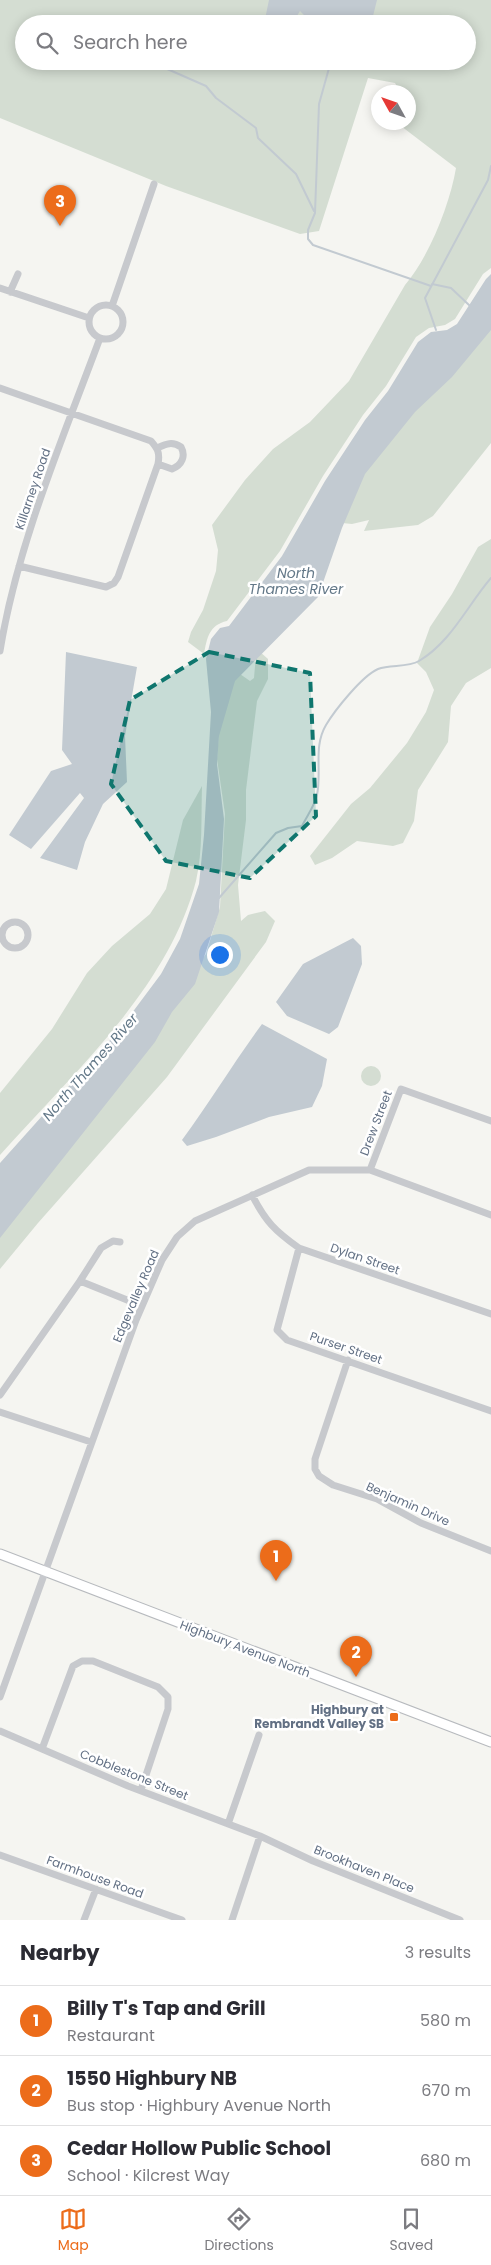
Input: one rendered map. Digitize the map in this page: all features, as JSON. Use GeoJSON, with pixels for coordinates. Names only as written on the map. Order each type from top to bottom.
{"type":"FeatureCollection","features":[{"type":"Feature","properties":{"kind":"main road","name":"Highbury Avenue North"},"geometry":{"type":"LineString","coordinates":[[0,1554],[491,1742]]}},
{"type":"Feature","properties":{"kind":"street"},"geometry":{"type":"LineString","coordinates":[[112,306],[154,184]]}},
{"type":"Feature","properties":{"kind":"street"},"geometry":{"type":"LineString","coordinates":[[10,292],[18,274]]}},
{"type":"Feature","properties":{"kind":"street"},"geometry":{"type":"LineString","coordinates":[[0,288],[89,318]]}},
{"type":"Feature","properties":{"kind":"street"},"geometry":{"type":"LineString","coordinates":[[102,305],[112,306],[122,317],[121,329],[114,336],[100,338],[90,329],[89,318],[97,307],[102,305]]}},
{"type":"Feature","properties":{"kind":"street","name":"Killarney Road"},"geometry":{"type":"LineString","coordinates":[[0,651],[5,620],[20,566],[71,414],[100,338]]}},
{"type":"Feature","properties":{"kind":"street"},"geometry":{"type":"LineString","coordinates":[[0,388],[151,440],[159,454],[158,464],[118,577],[114,583],[106,587],[20,566]]}},
{"type":"Feature","properties":{"kind":"street"},"geometry":{"type":"LineString","coordinates":[[157,448],[168,443],[174,443],[181,446],[184,453],[177,467],[168,468],[158,464]]}},
{"type":"Feature","properties":{"kind":"street","name":"Drew Street"},"geometry":{"type":"LineString","coordinates":[[370,1170],[400,1089],[491,1121]]}},
{"type":"Feature","properties":{"kind":"street","name":"Edgevalley Road"},"geometry":{"type":"LineString","coordinates":[[0,1697],[44,1571],[142,1306],[162,1260],[177,1237],[195,1221],[309,1170],[370,1170],[491,1215]]}},
{"type":"Feature","properties":{"kind":"street","name":"Dylan Street"},"geometry":{"type":"LineString","coordinates":[[252,1195],[263,1217],[277,1232],[299,1248],[491,1314]]}},
{"type":"Feature","properties":{"kind":"street"},"geometry":{"type":"LineString","coordinates":[[0,1395],[101,1248],[113,1241],[120,1242]]}},
{"type":"Feature","properties":{"kind":"street","name":"Purser Street"},"geometry":{"type":"LineString","coordinates":[[299,1248],[277,1330],[287,1340],[491,1411]]}},
{"type":"Feature","properties":{"kind":"street"},"geometry":{"type":"LineString","coordinates":[[80,1281],[142,1306]]}},
{"type":"Feature","properties":{"kind":"street","name":"Benjamin Drive"},"geometry":{"type":"LineString","coordinates":[[348,1360],[315,1459],[315,1469],[319,1476],[333,1485],[377,1499],[421,1523],[491,1552]]}},
{"type":"Feature","properties":{"kind":"street"},"geometry":{"type":"LineString","coordinates":[[0,1412],[91,1442]]}},
{"type":"Feature","properties":{"kind":"street"},"geometry":{"type":"LineString","coordinates":[[42,1749],[73,1666],[82,1661],[93,1661],[158,1687],[168,1697],[168,1709],[141,1790]]}},
{"type":"Feature","properties":{"kind":"street","name":"Cobblestone Street"},"geometry":{"type":"LineString","coordinates":[[0,1731],[141,1790],[260,1836]]}},
{"type":"Feature","properties":{"kind":"street"},"geometry":{"type":"LineString","coordinates":[[228,1824],[259,1735]]}},
{"type":"Feature","properties":{"kind":"street"},"geometry":{"type":"LineString","coordinates":[[232,1920],[260,1836]]}},
{"type":"Feature","properties":{"kind":"street","name":"Brookhaven Place"},"geometry":{"type":"LineString","coordinates":[[260,1836],[313,1861],[460,1920]]}},
{"type":"Feature","properties":{"kind":"street","name":"Farmhouse Road"},"geometry":{"type":"LineString","coordinates":[[0,1855],[182,1920]]}},
{"type":"Feature","properties":{"kind":"street"},"geometry":{"type":"LineString","coordinates":[[84,1920],[96,1889]]}},
{"type":"Feature","properties":{"kind":"highlighted area"},"geometry":{"type":"Polygon","coordinates":[[[209,652],[310,673],[316,816],[250,878],[166,861],[111,784],[130,700],[209,652]]]}},
{"type":"Feature","properties":{"kind":"shaded area"},"geometry":{"type":"Polygon","coordinates":[[[0,0],[491,0],[491,268],[483,274],[455,319],[445,325],[429,328],[416,337],[386,386],[363,415],[323,476],[280,551],[227,621],[216,626],[210,633],[204,654],[188,642],[191,632],[203,610],[216,571],[218,550],[212,525],[245,480],[273,449],[310,422],[349,381],[405,285],[422,260],[444,213],[456,168],[406,130],[416,130],[416,85],[396,85],[395,83],[368,78],[319,231],[300,234],[166,186],[0,118],[0,0]]]}},
{"type":"Feature","properties":{"kind":"shaded area"},"geometry":{"type":"Polygon","coordinates":[[[491,325],[491,443],[433,516],[418,525],[364,531],[369,520],[352,524],[342,523],[364,470],[375,455],[491,325]]]}},
{"type":"Feature","properties":{"kind":"shaded area"},"geometry":{"type":"Polygon","coordinates":[[[491,539],[491,668],[466,683],[451,706],[448,742],[418,790],[414,821],[403,843],[393,846],[357,841],[332,858],[315,865],[310,856],[351,804],[370,788],[407,743],[426,712],[434,690],[426,672],[417,663],[430,627],[452,594],[478,547],[491,539]]]}},
{"type":"Feature","properties":{"kind":"shaded area"},"geometry":{"type":"Polygon","coordinates":[[[259,651],[268,659],[268,679],[257,701],[246,790],[246,820],[238,885],[241,921],[248,915],[265,911],[275,921],[266,942],[167,1077],[38,1223],[0,1269],[0,1235],[206,954],[220,907],[225,814],[217,759],[219,732],[234,678],[240,674],[250,681],[254,678],[256,654],[259,651]]]}},
{"type":"Feature","properties":{"kind":"shaded area"},"geometry":{"type":"Polygon","coordinates":[[[202,786],[201,846],[196,881],[182,920],[164,958],[141,994],[114,1028],[0,1155],[0,1093],[52,1029],[87,973],[112,946],[150,914],[166,889],[183,820],[202,786]]]}},
{"type":"Feature","properties":{"kind":"shaded area"},"geometry":{"type":"Polygon","coordinates":[[[371,1066],[378,1069],[381,1076],[378,1083],[371,1086],[364,1083],[361,1076],[364,1069],[371,1066]]]}},
{"type":"Feature","properties":{"kind":"water"},"geometry":{"type":"Polygon","coordinates":[[[269,0],[377,0],[373,15],[304,15],[300,11],[298,15],[266,15],[269,0]]]}},
{"type":"Feature","properties":{"kind":"water","name":"North Thames River"},"geometry":{"type":"Polygon","coordinates":[[[491,274],[491,330],[452,377],[415,412],[365,474],[342,528],[318,597],[235,681],[219,736],[217,764],[224,819],[219,912],[195,984],[172,1012],[155,1042],[0,1238],[0,1163],[120,1029],[161,974],[180,939],[199,884],[204,835],[211,712],[206,659],[211,639],[220,628],[229,626],[282,556],[325,481],[365,420],[388,391],[418,342],[431,332],[447,330],[457,324],[491,274]]]}},
{"type":"Feature","properties":{"kind":"water"},"geometry":{"type":"Polygon","coordinates":[[[66,652],[137,667],[125,736],[127,782],[103,804],[85,842],[77,870],[40,858],[84,798],[80,793],[31,849],[9,835],[51,771],[72,764],[62,750],[66,652]]]}},
{"type":"Feature","properties":{"kind":"water"},"geometry":{"type":"Polygon","coordinates":[[[353,938],[361,946],[362,964],[338,1027],[329,1034],[287,1016],[276,1002],[303,964],[353,938]]]}},
{"type":"Feature","properties":{"kind":"water"},"geometry":{"type":"Polygon","coordinates":[[[262,1024],[327,1059],[322,1086],[312,1107],[269,1117],[187,1146],[182,1140],[262,1024]]]}},
{"type":"Feature","properties":{"kind":"waterway"},"geometry":{"type":"LineString","coordinates":[[170,70],[206,86],[216,98],[256,128],[258,138],[296,174],[314,211]]}},
{"type":"Feature","properties":{"kind":"waterway"},"geometry":{"type":"LineString","coordinates":[[328,70],[319,104],[315,213],[308,230],[308,239],[313,245],[431,286]]}},
{"type":"Feature","properties":{"kind":"waterway"},"geometry":{"type":"LineString","coordinates":[[436,330],[425,298],[488,180],[491,166]]}},
{"type":"Feature","properties":{"kind":"waterway"},"geometry":{"type":"LineString","coordinates":[[432,284],[451,288],[469,305]]}},
{"type":"Feature","properties":{"kind":"waterway"},"geometry":{"type":"LineString","coordinates":[[219,898],[276,833],[288,828],[302,826],[313,807],[317,795],[319,750],[322,733],[349,694],[364,679],[378,669],[414,663],[430,653],[450,634],[491,578]]}},
{"type":"Feature","properties":{"kind":"place","name":"Cedar Hollow Public School"},"geometry":{"type":"Point","coordinates":[60,226]}},
{"type":"Feature","properties":{"kind":"place","name":"Billy T's Tap and Grill"},"geometry":{"type":"Point","coordinates":[276,1581]}},
{"type":"Feature","properties":{"kind":"place","name":"1550 Highbury NB"},"geometry":{"type":"Point","coordinates":[356,1677]}},
{"type":"Feature","properties":{"kind":"place","name":"Highbury at Rembrandt Valley SB"},"geometry":{"type":"Point","coordinates":[394,1717]}}]}
